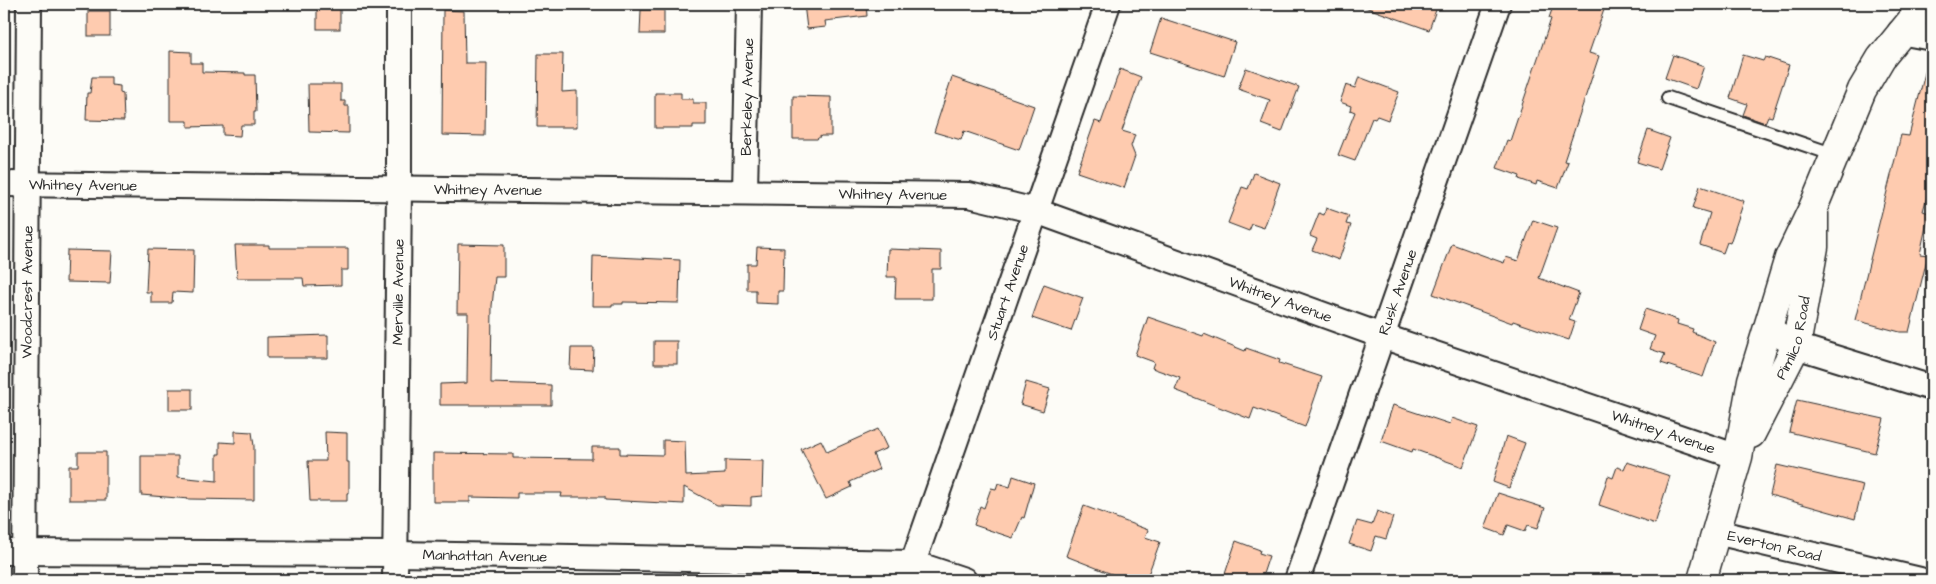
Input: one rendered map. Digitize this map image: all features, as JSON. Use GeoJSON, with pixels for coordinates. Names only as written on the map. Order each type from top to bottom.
{"type":"FeatureCollection","features":[{"type":"Feature","properties":{"kind":"street","name":"Woodcrest Avenue"},"geometry":{"type":"LineString","coordinates":[[25,580],[15,552],[27,184],[29,4]]}},
{"type":"Feature","properties":{"kind":"street","name":"Merville Avenue"},"geometry":{"type":"LineString","coordinates":[[395,580],[399,4]]}},
{"type":"Feature","properties":{"kind":"street","name":"Berkeley Avenue"},"geometry":{"type":"LineString","coordinates":[[745,191],[749,4]]}},
{"type":"Feature","properties":{"kind":"street","name":"Stuart Avenue"},"geometry":{"type":"LineString","coordinates":[[910,572],[1108,4]]}},
{"type":"Feature","properties":{"kind":"street","name":"Rusk Avenue"},"geometry":{"type":"LineString","coordinates":[[1297,580],[1498,4]]}},
{"type":"Feature","properties":{"kind":"street","name":"Pimlico Road"},"geometry":{"type":"LineString","coordinates":[[1702,580],[1738,457],[1749,394],[1789,258],[1813,208],[1862,90],[1881,58],[1900,32],[1925,4]]}},
{"type":"Feature","properties":{"kind":"street"},"geometry":{"type":"LineString","coordinates":[[1900,32],[1932,38]]}},
{"type":"Feature","properties":{"kind":"street","name":"Whitney Avenue"},"geometry":{"type":"LineString","coordinates":[[4,184],[969,195],[1036,211],[1382,336],[1738,457]]}},
{"type":"Feature","properties":{"kind":"street","name":"Pimlico Road"},"geometry":{"type":"LineString","coordinates":[[1738,457],[1796,346],[1814,247],[1813,208]]}},
{"type":"Feature","properties":{"kind":"street"},"geometry":{"type":"LineString","coordinates":[[1768,328],[1796,346],[1932,388]]}},
{"type":"Feature","properties":{"kind":"street","name":"Everton Road"},"geometry":{"type":"LineString","coordinates":[[1716,532],[1875,575],[1920,580]]}},
{"type":"Feature","properties":{"kind":"street","name":"Manhattan Avenue"},"geometry":{"type":"LineString","coordinates":[[15,552],[395,554],[910,572],[964,580]]}},
{"type":"Feature","properties":{"kind":"lane"},"geometry":{"type":"LineString","coordinates":[[1668,98],[1835,154]]}},
{"type":"Feature","properties":{"kind":"building"},"geometry":{"type":"Polygon","coordinates":[[[804,4],[866,4],[867,16],[825,21],[826,27],[807,29],[804,4]]]}},
{"type":"Feature","properties":{"kind":"building"},"geometry":{"type":"Polygon","coordinates":[[[1362,4],[1438,4],[1429,30],[1362,6],[1362,4]]]}},
{"type":"Feature","properties":{"kind":"building"},"geometry":{"type":"Polygon","coordinates":[[[1554,4],[1606,4],[1589,53],[1599,56],[1564,161],[1568,162],[1558,188],[1537,181],[1536,185],[1519,179],[1520,176],[1497,168],[1507,140],[1510,141],[1551,19],[1549,18],[1554,4]]]}},
{"type":"Feature","properties":{"kind":"building"},"geometry":{"type":"Polygon","coordinates":[[[317,5],[340,5],[340,29],[317,29],[317,5]]]}},
{"type":"Feature","properties":{"kind":"building"},"geometry":{"type":"Polygon","coordinates":[[[443,10],[464,11],[465,63],[486,63],[485,136],[442,135],[443,10]]]}},
{"type":"Feature","properties":{"kind":"building"},"geometry":{"type":"Polygon","coordinates":[[[641,10],[664,10],[664,34],[640,34],[641,10]]]}},
{"type":"Feature","properties":{"kind":"building"},"geometry":{"type":"Polygon","coordinates":[[[88,11],[110,11],[110,36],[88,36],[88,11]]]}},
{"type":"Feature","properties":{"kind":"building"},"geometry":{"type":"Polygon","coordinates":[[[1161,18],[1235,42],[1224,76],[1150,52],[1161,18]]]}},
{"type":"Feature","properties":{"kind":"building"},"geometry":{"type":"Polygon","coordinates":[[[170,51],[191,52],[191,63],[202,63],[202,72],[255,75],[256,112],[254,112],[254,125],[241,125],[240,136],[223,135],[223,126],[188,127],[188,121],[170,121],[170,51]]]}},
{"type":"Feature","properties":{"kind":"building"},"geometry":{"type":"Polygon","coordinates":[[[538,54],[563,54],[562,92],[577,91],[577,127],[537,127],[538,54]]]}},
{"type":"Feature","properties":{"kind":"building"},"geometry":{"type":"Polygon","coordinates":[[[1673,55],[1704,66],[1696,89],[1665,78],[1673,55]]]}},
{"type":"Feature","properties":{"kind":"building"},"geometry":{"type":"Polygon","coordinates":[[[1743,55],[1763,61],[1765,57],[1789,65],[1772,117],[1768,116],[1765,123],[1743,115],[1747,104],[1730,98],[1743,55]]]}},
{"type":"Feature","properties":{"kind":"building"},"geometry":{"type":"Polygon","coordinates":[[[1246,68],[1299,87],[1282,132],[1261,124],[1270,100],[1238,89],[1246,68]]]}},
{"type":"Feature","properties":{"kind":"building"},"geometry":{"type":"Polygon","coordinates":[[[1120,69],[1141,77],[1122,131],[1135,135],[1131,146],[1135,156],[1124,188],[1077,172],[1095,121],[1101,123],[1120,69]]]}},
{"type":"Feature","properties":{"kind":"building"},"geometry":{"type":"Polygon","coordinates":[[[1926,69],[1932,70],[1932,179],[1923,211],[1929,213],[1920,254],[1928,255],[1909,332],[1900,332],[1855,320],[1901,135],[1909,136],[1926,69]]]}},
{"type":"Feature","properties":{"kind":"building"},"geometry":{"type":"Polygon","coordinates":[[[92,77],[111,77],[111,85],[120,86],[120,93],[123,94],[124,121],[86,120],[87,93],[90,93],[92,77]]]}},
{"type":"Feature","properties":{"kind":"building"},"geometry":{"type":"Polygon","coordinates":[[[952,77],[1034,106],[1019,150],[964,131],[961,140],[934,132],[952,77]]]}},
{"type":"Feature","properties":{"kind":"building"},"geometry":{"type":"Polygon","coordinates":[[[1359,77],[1399,92],[1388,120],[1377,116],[1375,119],[1372,118],[1355,161],[1338,155],[1355,112],[1350,110],[1351,106],[1340,102],[1346,85],[1355,88],[1359,77]]]}},
{"type":"Feature","properties":{"kind":"building"},"geometry":{"type":"Polygon","coordinates":[[[308,84],[341,84],[341,101],[345,101],[345,106],[349,106],[349,133],[309,132],[308,84]]]}},
{"type":"Feature","properties":{"kind":"building"},"geometry":{"type":"Polygon","coordinates":[[[655,93],[681,93],[681,99],[693,99],[693,103],[706,103],[706,125],[693,125],[693,128],[655,128],[655,93]]]}},
{"type":"Feature","properties":{"kind":"building"},"geometry":{"type":"Polygon","coordinates":[[[793,96],[831,97],[831,136],[821,136],[817,139],[793,139],[793,96]]]}},
{"type":"Feature","properties":{"kind":"building"},"geometry":{"type":"Polygon","coordinates":[[[1648,130],[1670,138],[1659,169],[1637,162],[1648,130]]]}},
{"type":"Feature","properties":{"kind":"building"},"geometry":{"type":"Polygon","coordinates":[[[1254,173],[1280,183],[1264,228],[1252,224],[1249,231],[1228,223],[1242,187],[1248,189],[1254,173]]]}},
{"type":"Feature","properties":{"kind":"building"},"geometry":{"type":"Polygon","coordinates":[[[1700,186],[1744,201],[1730,243],[1727,242],[1723,253],[1700,245],[1710,213],[1693,208],[1700,186]]]}},
{"type":"Feature","properties":{"kind":"building"},"geometry":{"type":"Polygon","coordinates":[[[1326,208],[1349,216],[1346,224],[1351,225],[1339,260],[1312,250],[1317,239],[1310,236],[1319,213],[1324,215],[1326,208]]]}},
{"type":"Feature","properties":{"kind":"building"},"geometry":{"type":"Polygon","coordinates":[[[1533,220],[1557,228],[1539,278],[1579,293],[1569,320],[1575,322],[1569,340],[1513,321],[1512,323],[1433,294],[1452,244],[1504,263],[1506,257],[1518,261],[1533,220]]]}},
{"type":"Feature","properties":{"kind":"building"},"geometry":{"type":"Polygon","coordinates":[[[458,244],[504,245],[504,277],[495,277],[492,306],[491,383],[551,385],[551,405],[440,405],[440,384],[467,383],[468,313],[457,313],[458,244]]]}},
{"type":"Feature","properties":{"kind":"building"},"geometry":{"type":"Polygon","coordinates":[[[235,245],[269,245],[269,248],[348,248],[348,270],[341,270],[341,285],[304,286],[303,278],[237,278],[235,245]]]}},
{"type":"Feature","properties":{"kind":"building"},"geometry":{"type":"Polygon","coordinates":[[[757,247],[784,248],[783,291],[778,291],[778,304],[756,303],[756,290],[747,290],[747,264],[756,264],[757,247]]]}},
{"type":"Feature","properties":{"kind":"building"},"geometry":{"type":"Polygon","coordinates":[[[148,249],[194,250],[193,293],[173,292],[172,303],[151,303],[151,292],[146,292],[148,249]]]}},
{"type":"Feature","properties":{"kind":"building"},"geometry":{"type":"Polygon","coordinates":[[[888,249],[941,251],[941,269],[932,269],[932,299],[895,299],[896,277],[887,277],[888,249]]]}},
{"type":"Feature","properties":{"kind":"building"},"geometry":{"type":"Polygon","coordinates":[[[67,250],[112,251],[110,283],[66,282],[67,250]]]}},
{"type":"Feature","properties":{"kind":"building"},"geometry":{"type":"Polygon","coordinates":[[[593,256],[680,260],[679,303],[623,302],[623,304],[612,304],[612,306],[592,306],[593,256]]]}},
{"type":"Feature","properties":{"kind":"building"},"geometry":{"type":"Polygon","coordinates":[[[1044,284],[1083,298],[1071,331],[1032,318],[1044,284]]]}},
{"type":"Feature","properties":{"kind":"building"},"geometry":{"type":"Polygon","coordinates":[[[1645,309],[1678,320],[1677,324],[1693,329],[1692,332],[1715,342],[1703,377],[1661,363],[1665,354],[1650,349],[1655,336],[1638,330],[1645,309]]]}},
{"type":"Feature","properties":{"kind":"building"},"geometry":{"type":"Polygon","coordinates":[[[1148,317],[1203,336],[1204,334],[1245,351],[1246,348],[1280,360],[1279,363],[1322,377],[1305,427],[1254,408],[1250,419],[1175,390],[1180,378],[1152,368],[1154,362],[1135,355],[1148,317]]]}},
{"type":"Feature","properties":{"kind":"building"},"geometry":{"type":"Polygon","coordinates":[[[328,335],[328,358],[267,358],[267,337],[328,335]]]}},
{"type":"Feature","properties":{"kind":"building"},"geometry":{"type":"Polygon","coordinates":[[[654,341],[677,341],[677,364],[654,364],[654,341]]]}},
{"type":"Feature","properties":{"kind":"building"},"geometry":{"type":"Polygon","coordinates":[[[571,348],[594,348],[593,370],[570,369],[571,348]]]}},
{"type":"Feature","properties":{"kind":"building"},"geometry":{"type":"Polygon","coordinates":[[[1026,382],[1050,389],[1043,411],[1020,404],[1026,382]]]}},
{"type":"Feature","properties":{"kind":"building"},"geometry":{"type":"Polygon","coordinates":[[[169,389],[192,389],[192,410],[169,410],[169,389]]]}},
{"type":"Feature","properties":{"kind":"building"},"geometry":{"type":"Polygon","coordinates":[[[1797,400],[1884,419],[1875,453],[1789,432],[1797,400]]]}},
{"type":"Feature","properties":{"kind":"building"},"geometry":{"type":"Polygon","coordinates":[[[1393,405],[1450,424],[1452,418],[1478,427],[1463,467],[1413,449],[1412,452],[1381,441],[1393,405]]]}},
{"type":"Feature","properties":{"kind":"building"},"geometry":{"type":"Polygon","coordinates":[[[878,429],[887,448],[873,454],[879,469],[850,482],[852,487],[826,499],[801,449],[821,440],[827,452],[878,429]]]}},
{"type":"Feature","properties":{"kind":"building"},"geometry":{"type":"Polygon","coordinates":[[[235,431],[252,432],[254,446],[254,500],[190,499],[141,495],[141,456],[178,456],[178,477],[217,481],[217,454],[220,454],[220,442],[235,443],[235,431]]]}},
{"type":"Feature","properties":{"kind":"building"},"geometry":{"type":"Polygon","coordinates":[[[325,432],[347,433],[349,493],[347,493],[347,501],[310,501],[308,461],[326,461],[325,432]]]}},
{"type":"Feature","properties":{"kind":"building"},"geometry":{"type":"Polygon","coordinates":[[[1506,436],[1525,443],[1509,488],[1493,482],[1506,436]]]}},
{"type":"Feature","properties":{"kind":"building"},"geometry":{"type":"Polygon","coordinates":[[[663,440],[685,441],[686,476],[725,474],[725,460],[763,461],[762,496],[751,497],[751,506],[717,505],[684,487],[684,504],[605,500],[605,497],[561,497],[562,493],[517,493],[517,498],[470,497],[470,502],[433,502],[433,453],[513,454],[513,458],[592,459],[592,447],[620,447],[620,454],[663,455],[663,440]]]}},
{"type":"Feature","properties":{"kind":"building"},"geometry":{"type":"Polygon","coordinates":[[[78,452],[106,452],[106,500],[69,500],[69,466],[78,466],[78,452]]]}},
{"type":"Feature","properties":{"kind":"building"},"geometry":{"type":"Polygon","coordinates":[[[1627,462],[1670,476],[1655,524],[1599,505],[1608,476],[1613,478],[1617,467],[1624,469],[1627,462]]]}},
{"type":"Feature","properties":{"kind":"building"},"geometry":{"type":"Polygon","coordinates":[[[1777,465],[1863,485],[1855,519],[1770,495],[1777,465]]]}},
{"type":"Feature","properties":{"kind":"building"},"geometry":{"type":"Polygon","coordinates":[[[1013,476],[1034,483],[1024,518],[1022,517],[1013,538],[974,525],[980,506],[984,508],[991,488],[996,489],[998,483],[1010,487],[1013,476]]]}},
{"type":"Feature","properties":{"kind":"building"},"geometry":{"type":"Polygon","coordinates":[[[1498,493],[1545,508],[1538,528],[1528,525],[1525,531],[1508,525],[1504,535],[1485,528],[1498,493]]]}},
{"type":"Feature","properties":{"kind":"building"},"geometry":{"type":"Polygon","coordinates":[[[1084,506],[1148,530],[1145,537],[1160,542],[1146,580],[1127,580],[1066,556],[1084,506]]]}},
{"type":"Feature","properties":{"kind":"building"},"geometry":{"type":"Polygon","coordinates":[[[1377,511],[1393,517],[1386,539],[1376,536],[1371,551],[1349,544],[1357,521],[1372,525],[1377,511]]]}},
{"type":"Feature","properties":{"kind":"building"},"geometry":{"type":"Polygon","coordinates":[[[1236,541],[1260,550],[1259,553],[1269,556],[1261,580],[1223,580],[1236,541]]]}}]}
